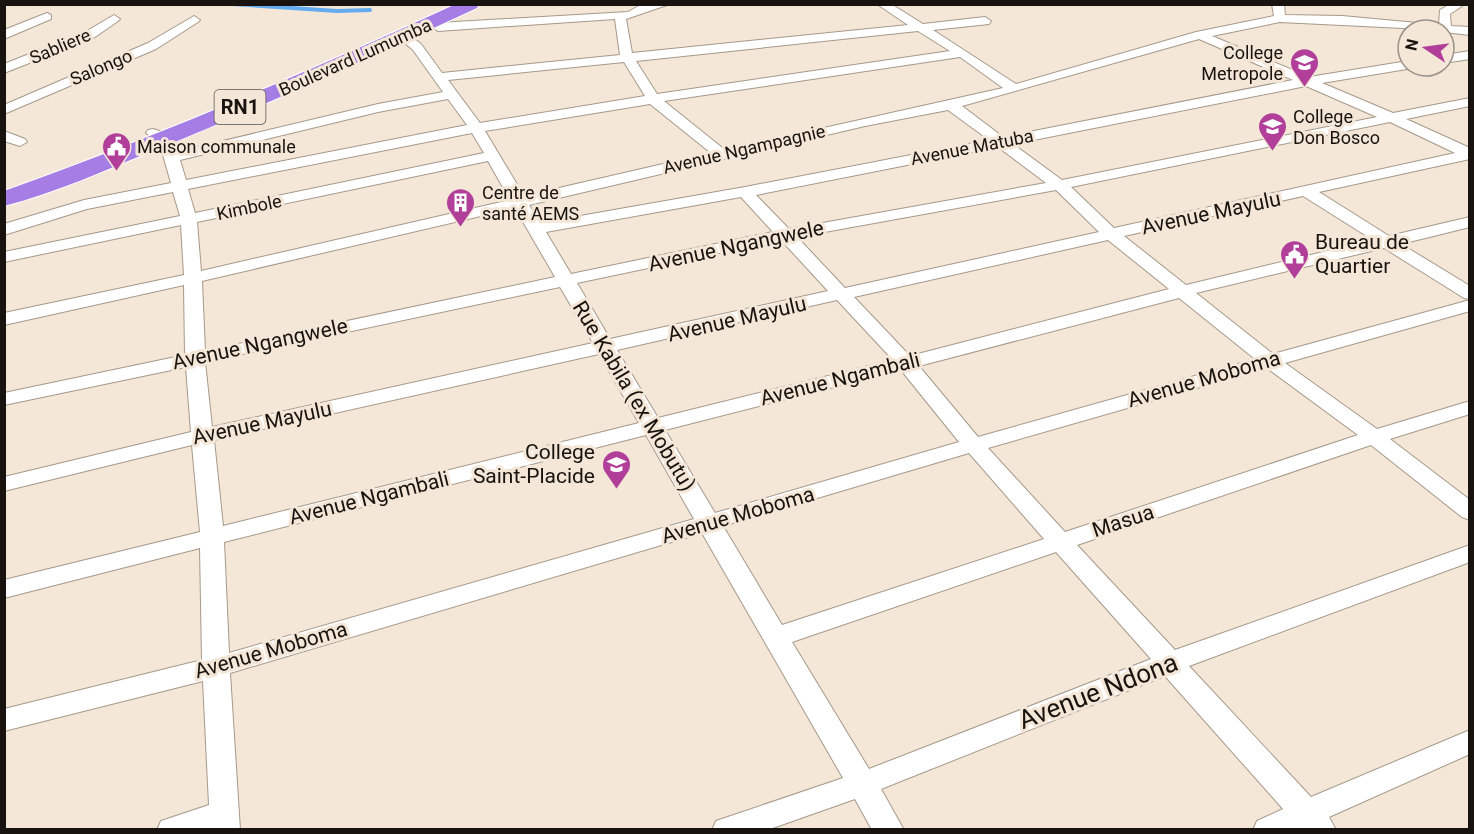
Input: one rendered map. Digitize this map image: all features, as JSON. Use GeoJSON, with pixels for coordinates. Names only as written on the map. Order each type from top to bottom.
{"type":"FeatureCollection","features":[{"type":"Feature","properties":{"kind":"highway","name":"Boulevard Lumumba"},"geometry":{"type":"LineString","coordinates":[[4,199],[164,143],[407,34],[447,7]]}},
{"type":"Feature","properties":{"kind":"highway","name":"Boulevard Lumumba"},"geometry":{"type":"LineString","coordinates":[[4,186],[164,143],[288,78],[430,12],[447,7]]}},
{"type":"Feature","properties":{"kind":"street"},"geometry":{"type":"LineString","coordinates":[[438,27],[628,15],[646,7],[665,4]]}},
{"type":"Feature","properties":{"kind":"street"},"geometry":{"type":"LineString","coordinates":[[882,4],[962,53],[1014,89]]}},
{"type":"Feature","properties":{"kind":"street"},"geometry":{"type":"LineString","coordinates":[[1444,18],[1444,12],[1460,4]]}},
{"type":"Feature","properties":{"kind":"street","name":"Avenue Ngampagnie"},"geometry":{"type":"LineString","coordinates":[[4,319],[194,278],[865,122],[951,105],[1014,89],[1279,11],[1396,23]]}},
{"type":"Feature","properties":{"kind":"street"},"geometry":{"type":"LineString","coordinates":[[628,15],[624,51],[653,99],[723,155]]}},
{"type":"Feature","properties":{"kind":"street"},"geometry":{"type":"LineString","coordinates":[[4,34],[47,17]]}},
{"type":"Feature","properties":{"kind":"street","name":"Sabliere"},"geometry":{"type":"LineString","coordinates":[[4,69],[91,34],[114,19]]}},
{"type":"Feature","properties":{"kind":"street","name":"Salongo"},"geometry":{"type":"LineString","coordinates":[[4,110],[152,46],[194,20]]}},
{"type":"Feature","properties":{"kind":"street"},"geometry":{"type":"LineString","coordinates":[[438,77],[917,26],[985,21]]}},
{"type":"Feature","properties":{"kind":"street","name":"Rue Kabila (ex Mobutu)"},"geometry":{"type":"LineString","coordinates":[[407,34],[405,38],[417,47],[476,128],[493,156],[889,830]]}},
{"type":"Feature","properties":{"kind":"street"},"geometry":{"type":"LineString","coordinates":[[1200,35],[1304,82],[1393,117],[1470,154]]}},
{"type":"Feature","properties":{"kind":"street"},"geometry":{"type":"LineString","coordinates":[[4,230],[84,205],[476,128],[962,53]]}},
{"type":"Feature","properties":{"kind":"street","name":"Avenue Matuba"},"geometry":{"type":"LineString","coordinates":[[535,229],[745,192],[1304,82],[1396,67]]}},
{"type":"Feature","properties":{"kind":"street"},"geometry":{"type":"LineString","coordinates":[[172,830],[225,821],[216,667],[212,538],[195,357],[194,278],[189,219],[182,187],[164,143],[452,94]]}},
{"type":"Feature","properties":{"kind":"street","name":"Avenue Ngangwele"},"geometry":{"type":"LineString","coordinates":[[4,399],[786,234],[1059,185],[1470,102]]}},
{"type":"Feature","properties":{"kind":"street"},"geometry":{"type":"LineString","coordinates":[[951,105],[1059,185],[1111,234],[1268,360],[1374,437],[1470,512]]}},
{"type":"Feature","properties":{"kind":"street"},"geometry":{"type":"LineString","coordinates":[[4,135],[20,142]]}},
{"type":"Feature","properties":{"kind":"street","name":"Avenue Mayulu"},"geometry":{"type":"LineString","coordinates":[[4,484],[202,436],[606,348],[1470,154]]}},
{"type":"Feature","properties":{"kind":"street","name":"Kimbole"},"geometry":{"type":"LineString","coordinates":[[4,257],[493,156]]}},
{"type":"Feature","properties":{"kind":"street"},"geometry":{"type":"LineString","coordinates":[[745,192],[906,363],[973,445],[1314,821]]}},
{"type":"Feature","properties":{"kind":"street"},"geometry":{"type":"LineString","coordinates":[[1307,192],[1470,294]]}},
{"type":"Feature","properties":{"kind":"street","name":"Avenue Ngambali"},"geometry":{"type":"LineString","coordinates":[[4,589],[651,425],[906,363],[1183,291],[1470,222]]}},
{"type":"Feature","properties":{"kind":"street","name":"Avenue Moboma"},"geometry":{"type":"LineString","coordinates":[[4,720],[216,667],[973,445],[1470,304]]}},
{"type":"Feature","properties":{"kind":"street","name":"Masua"},"geometry":{"type":"LineString","coordinates":[[777,637],[1374,437],[1470,408]]}},
{"type":"Feature","properties":{"kind":"street","name":"Avenue Ndona"},"geometry":{"type":"LineString","coordinates":[[727,830],[862,784],[1169,663],[1470,553]]}},
{"type":"Feature","properties":{"kind":"street"},"geometry":{"type":"LineString","coordinates":[[1268,830],[1314,821],[1470,741]]}},
{"type":"Feature","properties":{"kind":"waterway"},"geometry":{"type":"LineString","coordinates":[[232,4],[337,11],[370,10]]}},
{"type":"Feature","properties":{"kind":"place","name":"College Metropole"},"geometry":{"type":"Point","coordinates":[1304,88]}},
{"type":"Feature","properties":{"kind":"place","name":"College Don Bosco"},"geometry":{"type":"Point","coordinates":[1272,152]}},
{"type":"Feature","properties":{"kind":"place","name":"Maison communale"},"geometry":{"type":"Point","coordinates":[116,172]}},
{"type":"Feature","properties":{"kind":"place","name":"Centre de santé AEMS"},"geometry":{"type":"Point","coordinates":[461,228]}},
{"type":"Feature","properties":{"kind":"place","name":"Bureau de Quartier"},"geometry":{"type":"Point","coordinates":[1294,280]}},
{"type":"Feature","properties":{"kind":"place","name":"College Saint-Placide"},"geometry":{"type":"Point","coordinates":[616,490]}}]}
